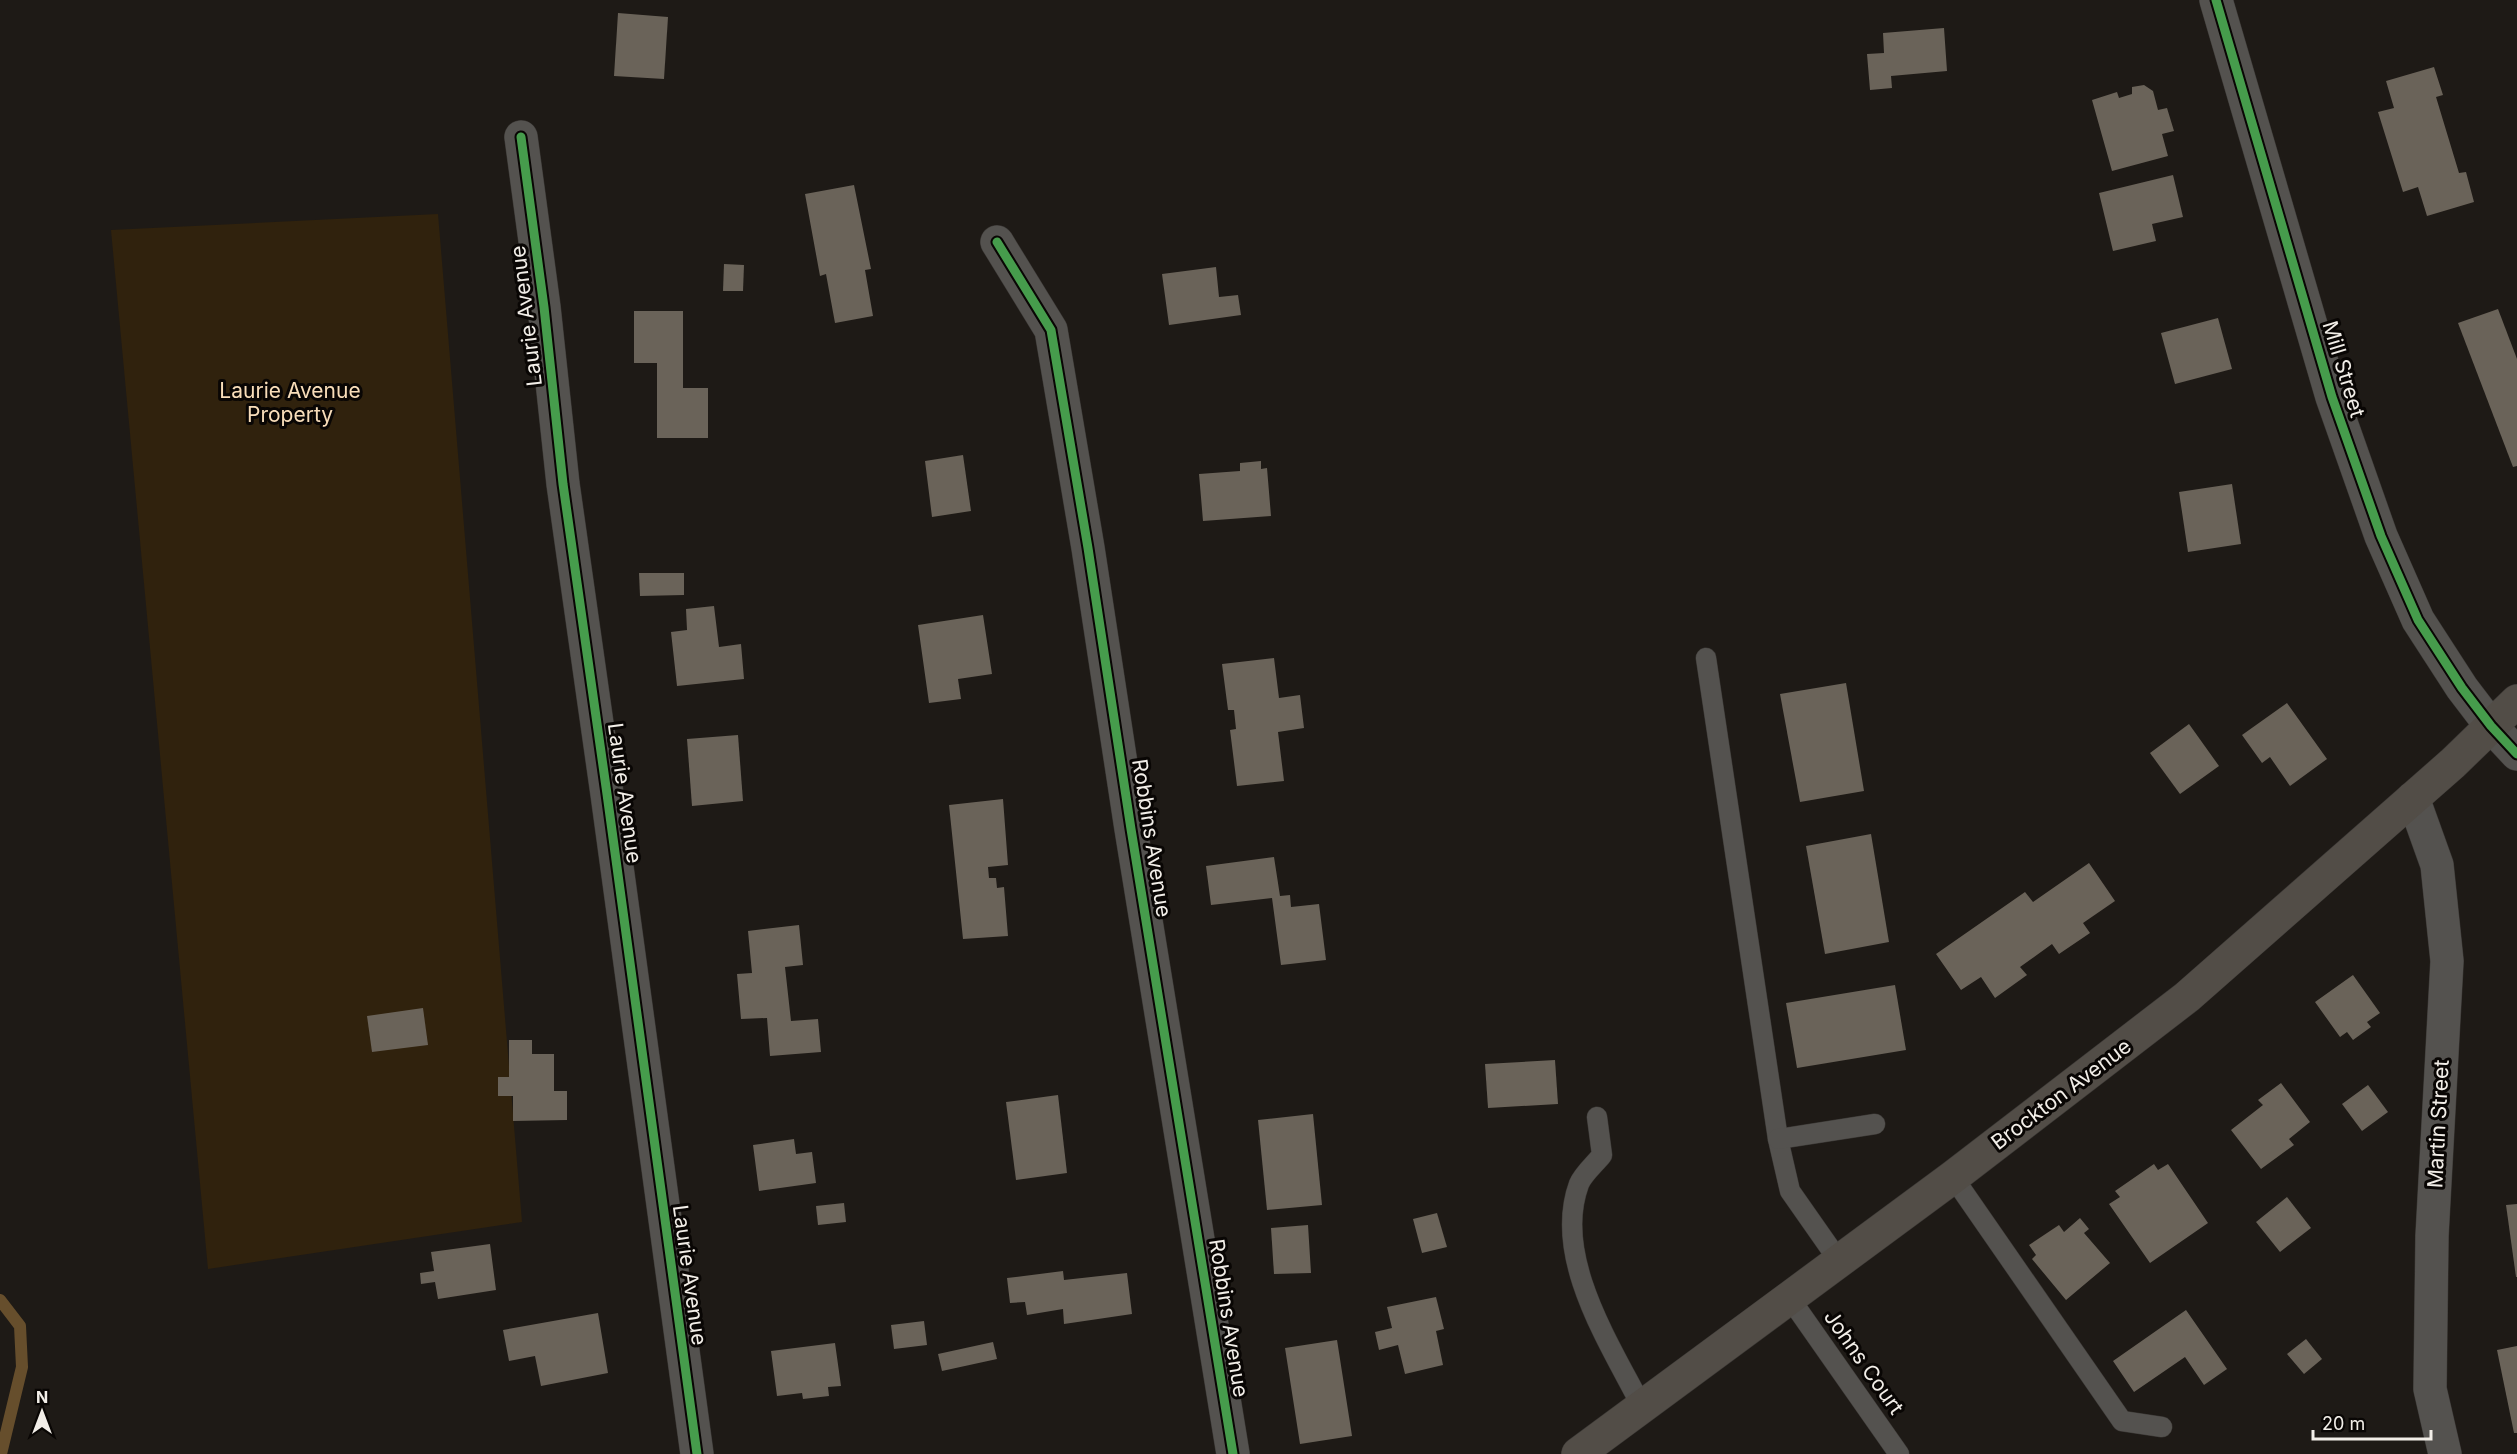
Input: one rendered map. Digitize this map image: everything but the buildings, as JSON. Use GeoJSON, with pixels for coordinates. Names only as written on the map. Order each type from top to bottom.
{"type":"FeatureCollection","features":[{"type":"Feature","properties":{"kind":"main road","name":"Brockton Avenue"},"geometry":{"type":"LineString","coordinates":[[1578,1454],[1953,1177],[2187,997],[2413,798],[2517,701]]}},
{"type":"Feature","properties":{"kind":"street","name":"Mill Street"},"geometry":{"type":"LineString","coordinates":[[2216,0],[2332,397],[2381,536],[2418,620],[2462,688],[2491,726],[2517,754]]}},
{"type":"Feature","properties":{"kind":"street","name":"Laurie Avenue"},"geometry":{"type":"LineString","coordinates":[[521,137],[544,307],[563,484],[608,794],[697,1454]]}},
{"type":"Feature","properties":{"kind":"street","name":"Robbins Avenue"},"geometry":{"type":"LineString","coordinates":[[997,242],[1051,330],[1233,1454]]}},
{"type":"Feature","properties":{"kind":"street","name":"Martin Street"},"geometry":{"type":"LineString","coordinates":[[2413,798],[2437,865],[2447,961],[2432,1236],[2430,1389],[2445,1454]]}},
{"type":"Feature","properties":{"kind":"lane"},"geometry":{"type":"LineString","coordinates":[[1706,658],[1778,1139],[1790,1191],[1839,1261]]}},
{"type":"Feature","properties":{"kind":"lane"},"geometry":{"type":"LineString","coordinates":[[1597,1117],[1602,1155],[1580,1182],[1572,1213],[1572,1241],[1594,1313],[1642,1407]]}},
{"type":"Feature","properties":{"kind":"lane"},"geometry":{"type":"LineString","coordinates":[[1778,1139],[1875,1124]]}},
{"type":"Feature","properties":{"kind":"lane"},"geometry":{"type":"LineString","coordinates":[[1953,1177],[2122,1421],[2162,1427]]}},
{"type":"Feature","properties":{"kind":"lane","name":"Johns Court"},"geometry":{"type":"LineString","coordinates":[[1789,1297],[1899,1454]]}},
{"type":"Feature","properties":{"kind":"green space","name":"Laurie Avenue Property"},"geometry":{"type":"Polygon","coordinates":[[[438,214],[522,1222],[208,1269],[111,230],[438,214]]]}},
{"type":"Feature","properties":{"kind":"waterway"},"geometry":{"type":"LineString","coordinates":[[0,1300],[20,1326],[22,1367],[1,1454]]}},
{"type":"Feature","properties":{"kind":"cycle path"},"geometry":{"type":"LineString","coordinates":[[2216,0],[2332,397],[2381,536],[2418,620],[2462,688],[2491,726],[2517,754]]}},
{"type":"Feature","properties":{"kind":"cycle path"},"geometry":{"type":"LineString","coordinates":[[521,137],[544,307],[563,484],[697,1454]]}},
{"type":"Feature","properties":{"kind":"cycle path"},"geometry":{"type":"LineString","coordinates":[[997,242],[1051,330],[1233,1454]]}}]}
